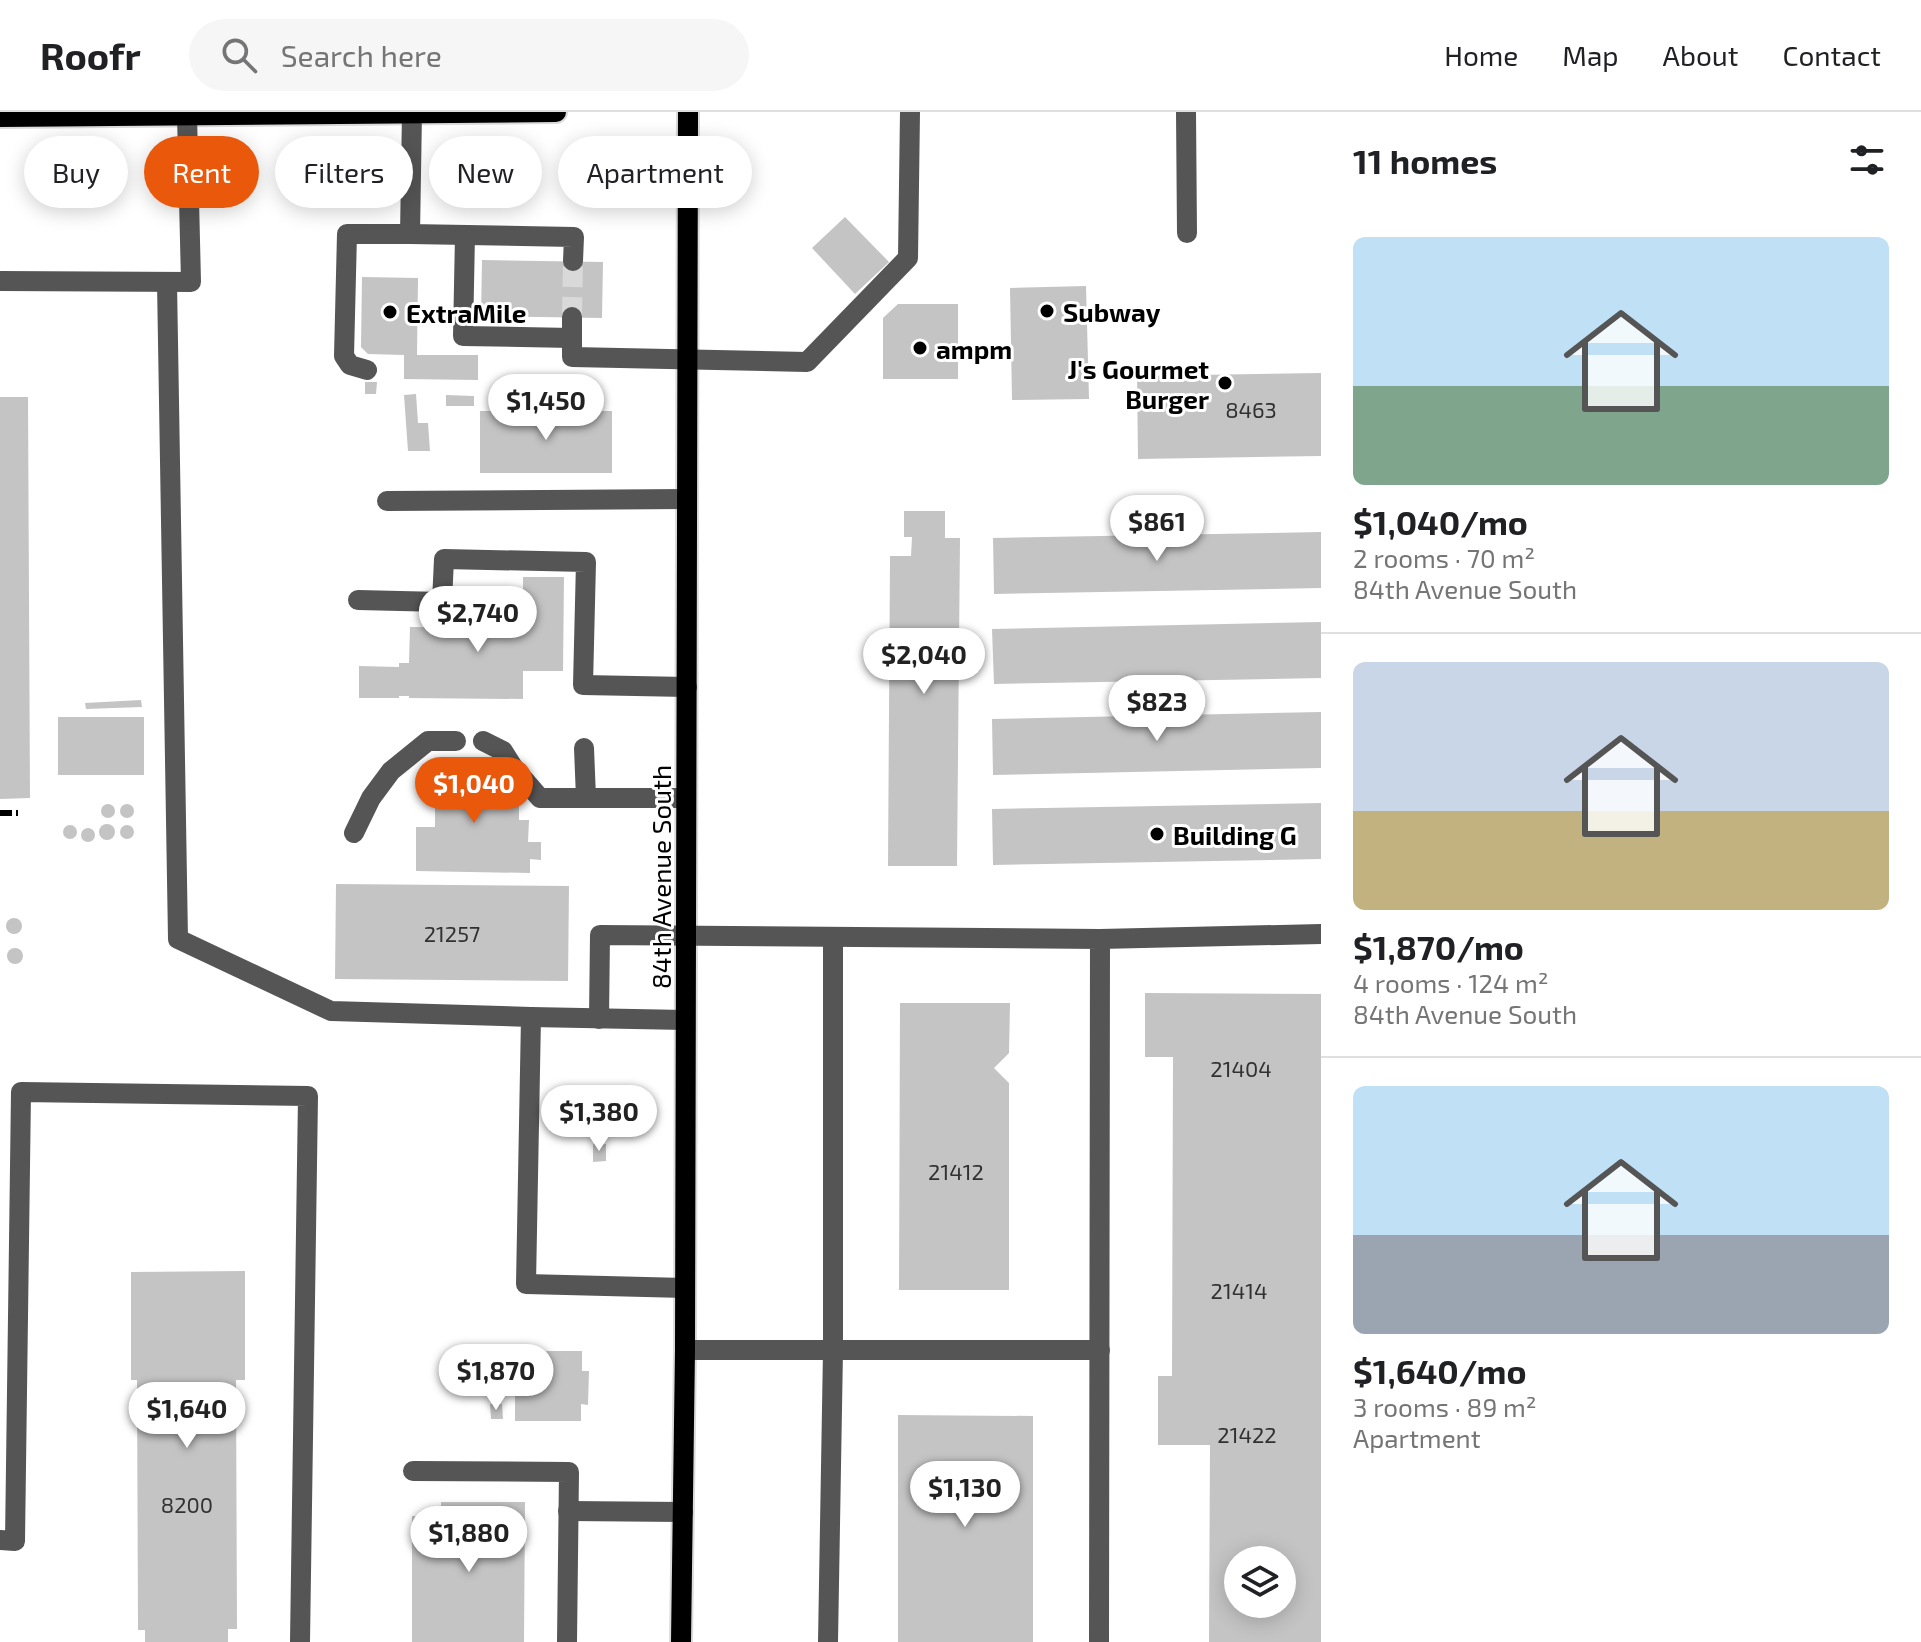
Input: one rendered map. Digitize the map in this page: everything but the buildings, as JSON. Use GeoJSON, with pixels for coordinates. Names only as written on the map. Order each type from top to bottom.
{"type":"FeatureCollection","features":[{"type":"Feature","properties":{"kind":"main road"},"geometry":{"type":"LineString","coordinates":[[8,115],[556,112]]}},
{"type":"Feature","properties":{"kind":"main road","name":"84th Avenue South"},"geometry":{"type":"LineString","coordinates":[[681,1642],[685,1350],[688,112]]}},
{"type":"Feature","properties":{"kind":"lane"},"geometry":{"type":"LineString","coordinates":[[465,235],[463,336],[572,328],[572,357],[807,362],[908,258],[910,112]]}},
{"type":"Feature","properties":{"kind":"lane"},"geometry":{"type":"LineString","coordinates":[[1186,112],[1187,233]]}},
{"type":"Feature","properties":{"kind":"lane"},"geometry":{"type":"LineString","coordinates":[[410,234],[412,113]]}},
{"type":"Feature","properties":{"kind":"lane"},"geometry":{"type":"LineString","coordinates":[[0,281],[191,282],[187,115]]}},
{"type":"Feature","properties":{"kind":"lane"},"geometry":{"type":"LineString","coordinates":[[367,370],[350,365],[344,356],[347,234],[574,237],[573,261]]}},
{"type":"Feature","properties":{"kind":"lane"},"geometry":{"type":"LineString","coordinates":[[167,282],[178,939],[331,1011],[685,1020]]}},
{"type":"Feature","properties":{"kind":"lane"},"geometry":{"type":"LineString","coordinates":[[387,501],[687,499]]}},
{"type":"Feature","properties":{"kind":"lane"},"geometry":{"type":"LineString","coordinates":[[358,600],[442,602],[444,559],[586,562],[583,685],[687,687]]}},
{"type":"Feature","properties":{"kind":"lane"},"geometry":{"type":"LineString","coordinates":[[354,833],[371,798],[391,771],[428,741],[456,741]]}},
{"type":"Feature","properties":{"kind":"lane"},"geometry":{"type":"LineString","coordinates":[[483,741],[503,751],[540,798],[686,798]]}},
{"type":"Feature","properties":{"kind":"lane"},"geometry":{"type":"LineString","coordinates":[[584,748],[586,798]]}},
{"type":"Feature","properties":{"kind":"lane"},"geometry":{"type":"LineString","coordinates":[[599,1019],[600,935],[1100,939],[1321,934]]}},
{"type":"Feature","properties":{"kind":"lane"},"geometry":{"type":"LineString","coordinates":[[828,1642],[833,1350],[833,938]]}},
{"type":"Feature","properties":{"kind":"lane"},"geometry":{"type":"LineString","coordinates":[[1099,1642],[1100,939]]}},
{"type":"Feature","properties":{"kind":"lane"},"geometry":{"type":"LineString","coordinates":[[531,1017],[526,1284],[685,1288]]}},
{"type":"Feature","properties":{"kind":"lane"},"geometry":{"type":"LineString","coordinates":[[0,1540],[15,1541],[21,1092],[308,1096],[300,1642]]}},
{"type":"Feature","properties":{"kind":"lane"},"geometry":{"type":"LineString","coordinates":[[685,1350],[1100,1350]]}},
{"type":"Feature","properties":{"kind":"lane"},"geometry":{"type":"LineString","coordinates":[[413,1471],[569,1472],[567,1642]]}},
{"type":"Feature","properties":{"kind":"lane"},"geometry":{"type":"LineString","coordinates":[[568,1511],[683,1512]]}},
{"type":"Feature","properties":{"kind":"tunnel"},"geometry":{"type":"LineString","coordinates":[[572,317],[573,261]]}},
{"type":"Feature","properties":{"kind":"railway"},"geometry":{"type":"LineString","coordinates":[[0,813],[19,813]]}},
{"type":"Feature","properties":{"kind":"place","name":"Subway"},"geometry":{"type":"Point","coordinates":[1047,311]}},
{"type":"Feature","properties":{"kind":"place","name":"ExtraMile"},"geometry":{"type":"Point","coordinates":[390,312]}},
{"type":"Feature","properties":{"kind":"place","name":"ampm"},"geometry":{"type":"Point","coordinates":[920,348]}},
{"type":"Feature","properties":{"kind":"place","name":"J's Gourmet Burger"},"geometry":{"type":"Point","coordinates":[1225,383]}},
{"type":"Feature","properties":{"kind":"place","name":"Building G"},"geometry":{"type":"Point","coordinates":[1157,834]}}]}
